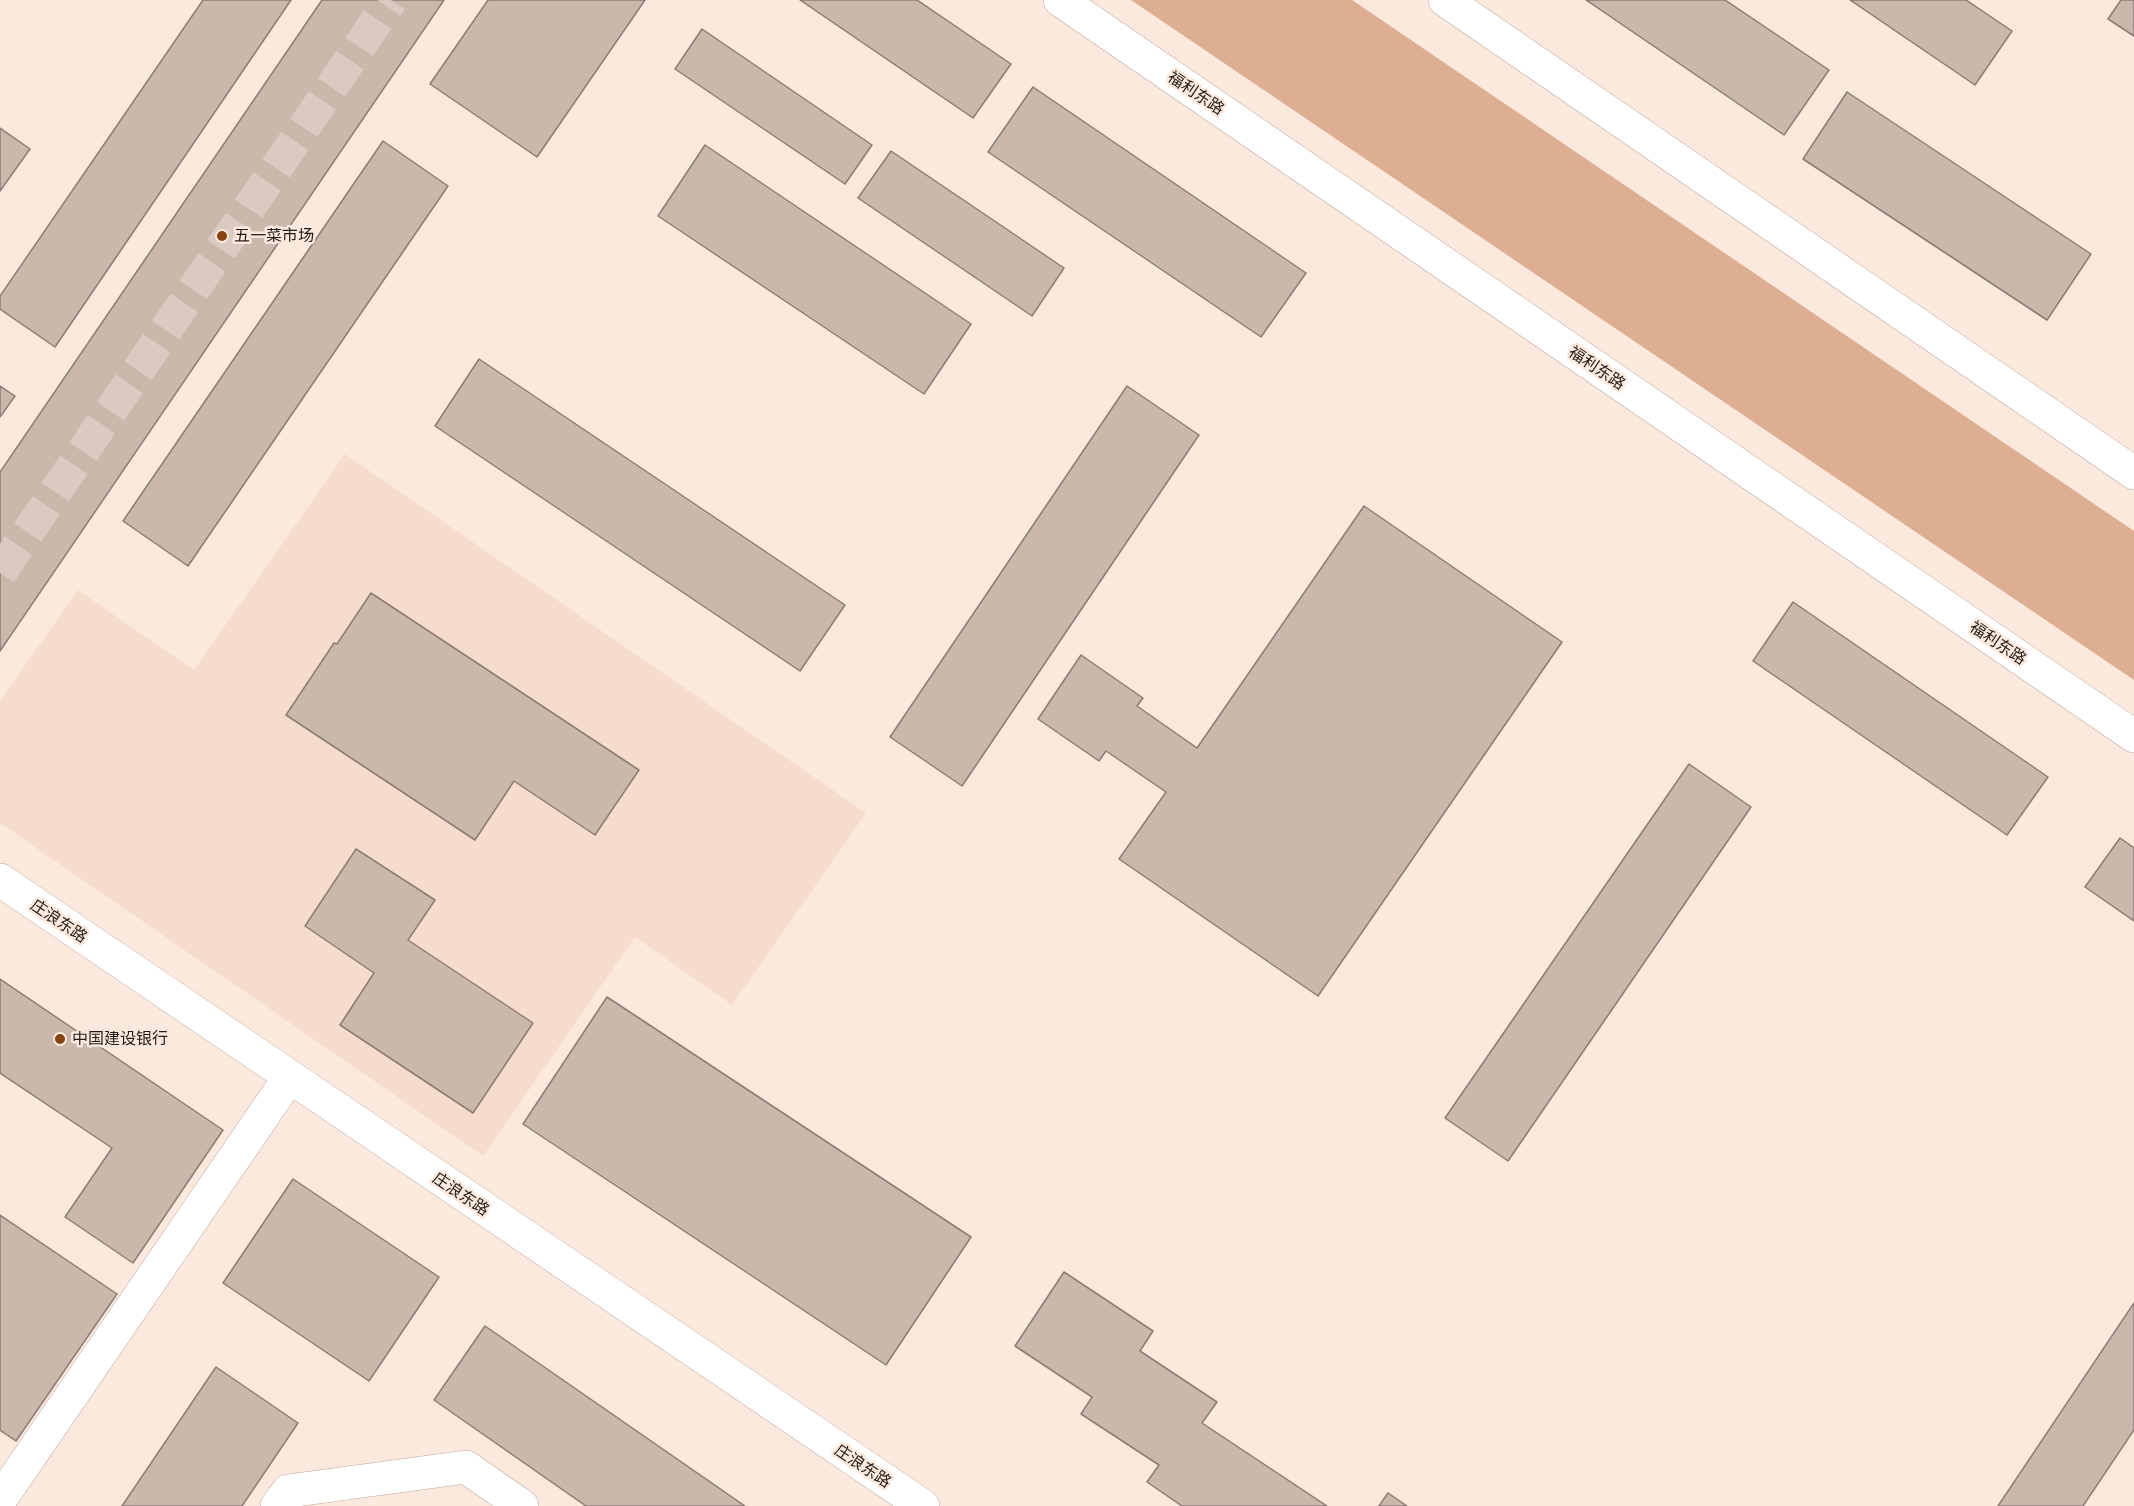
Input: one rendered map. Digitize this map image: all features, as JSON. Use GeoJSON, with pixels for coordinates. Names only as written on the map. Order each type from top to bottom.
{"type":"FeatureCollection","features":[{"type":"Feature","properties":{"kind":"main road","name":"福利东路"},"geometry":{"type":"LineString","coordinates":[[1060,0],[2134,736]]}},
{"type":"Feature","properties":{"kind":"main road"},"geometry":{"type":"LineString","coordinates":[[1445,0],[2134,473]]}},
{"type":"Feature","properties":{"kind":"main road","name":"庄浪东路"},"geometry":{"type":"LineString","coordinates":[[0,880],[922,1506]]}},
{"type":"Feature","properties":{"kind":"main road"},"geometry":{"type":"LineString","coordinates":[[0,1500],[289,1078]]}},
{"type":"Feature","properties":{"kind":"main road"},"geometry":{"type":"LineString","coordinates":[[277,1506],[288,1491],[466,1467],[522,1506]]}},
{"type":"Feature","properties":{"kind":"shaded area"},"geometry":{"type":"Polygon","coordinates":[[[1131,0],[1352,0],[2134,531],[2134,680],[1131,0]]]}},
{"type":"Feature","properties":{"kind":"shaded area"},"geometry":{"type":"Polygon","coordinates":[[[345,454],[866,813],[732,1005],[635,937],[483,1156],[0,823],[0,701],[78,590],[194,670],[345,454]]]}},
{"type":"Feature","properties":{"kind":"building"},"geometry":{"type":"Polygon","coordinates":[[[203,0],[291,0],[55,347],[0,309],[0,296],[203,0]]]}},
{"type":"Feature","properties":{"kind":"building","name":"五一菜市场"},"geometry":{"type":"Polygon","coordinates":[[[322,0],[444,0],[0,651],[0,472],[322,0]]]}},
{"type":"Feature","properties":{"kind":"building"},"geometry":{"type":"Polygon","coordinates":[[[488,0],[645,0],[537,157],[430,84],[488,0]]]}},
{"type":"Feature","properties":{"kind":"building"},"geometry":{"type":"Polygon","coordinates":[[[800,0],[917,0],[1011,64],[973,118],[800,0]]]}},
{"type":"Feature","properties":{"kind":"building"},"geometry":{"type":"Polygon","coordinates":[[[1586,0],[1725,0],[1829,70],[1784,135],[1586,0]]]}},
{"type":"Feature","properties":{"kind":"building"},"geometry":{"type":"Polygon","coordinates":[[[1850,0],[1966,0],[2012,31],[1975,85],[1850,0]]]}},
{"type":"Feature","properties":{"kind":"building"},"geometry":{"type":"Polygon","coordinates":[[[2121,0],[2134,0],[2134,36],[2108,19],[2121,0]]]}},
{"type":"Feature","properties":{"kind":"building"},"geometry":{"type":"Polygon","coordinates":[[[702,29],[872,145],[845,184],[675,69],[702,29]]]}},
{"type":"Feature","properties":{"kind":"building"},"geometry":{"type":"Polygon","coordinates":[[[1033,87],[1306,273],[1261,337],[988,152],[1033,87]]]}},
{"type":"Feature","properties":{"kind":"building"},"geometry":{"type":"Polygon","coordinates":[[[1847,92],[2091,254],[2047,320],[1803,159],[1847,92]]]}},
{"type":"Feature","properties":{"kind":"building"},"geometry":{"type":"Polygon","coordinates":[[[0,128],[30,149],[0,191],[0,128]]]}},
{"type":"Feature","properties":{"kind":"building"},"geometry":{"type":"Polygon","coordinates":[[[383,141],[448,186],[188,566],[123,521],[383,141]]]}},
{"type":"Feature","properties":{"kind":"building"},"geometry":{"type":"Polygon","coordinates":[[[705,145],[971,324],[924,394],[658,216],[705,145]]]}},
{"type":"Feature","properties":{"kind":"building"},"geometry":{"type":"Polygon","coordinates":[[[891,151],[1064,268],[1032,316],[858,198],[891,151]]]}},
{"type":"Feature","properties":{"kind":"building"},"geometry":{"type":"Polygon","coordinates":[[[479,359],[845,605],[800,671],[435,426],[479,359]]]}},
{"type":"Feature","properties":{"kind":"building"},"geometry":{"type":"Polygon","coordinates":[[[0,386],[15,396],[0,417],[0,386]]]}},
{"type":"Feature","properties":{"kind":"building"},"geometry":{"type":"Polygon","coordinates":[[[1127,386],[1199,435],[962,786],[890,737],[1127,386]]]}},
{"type":"Feature","properties":{"kind":"building"},"geometry":{"type":"Polygon","coordinates":[[[1364,506],[1562,642],[1318,996],[1119,859],[1166,792],[1106,751],[1099,761],[1038,719],[1081,655],[1143,698],[1137,706],[1197,748],[1364,506]]]}},
{"type":"Feature","properties":{"kind":"building"},"geometry":{"type":"Polygon","coordinates":[[[371,593],[639,770],[595,835],[514,781],[475,840],[286,715],[371,593]]]}},
{"type":"Feature","properties":{"kind":"building"},"geometry":{"type":"Polygon","coordinates":[[[1793,602],[2048,777],[2007,835],[1753,661],[1793,602]]]}},
{"type":"Feature","properties":{"kind":"building"},"geometry":{"type":"Polygon","coordinates":[[[1689,764],[1751,807],[1508,1161],[1445,1118],[1689,764]]]}},
{"type":"Feature","properties":{"kind":"building"},"geometry":{"type":"Polygon","coordinates":[[[2120,838],[2134,848],[2134,921],[2085,887],[2120,838]]]}},
{"type":"Feature","properties":{"kind":"building"},"geometry":{"type":"Polygon","coordinates":[[[356,849],[435,900],[408,940],[533,1023],[473,1113],[340,1025],[374,973],[305,926],[356,849]]]}},
{"type":"Feature","properties":{"kind":"building"},"geometry":{"type":"Polygon","coordinates":[[[0,979],[223,1130],[133,1263],[65,1217],[112,1148],[0,1073],[0,979]]]}},
{"type":"Feature","properties":{"kind":"building"},"geometry":{"type":"Polygon","coordinates":[[[607,997],[971,1237],[886,1365],[523,1124],[607,997]]]}},
{"type":"Feature","properties":{"kind":"building"},"geometry":{"type":"Polygon","coordinates":[[[293,1179],[439,1277],[369,1381],[223,1283],[293,1179]]]}},
{"type":"Feature","properties":{"kind":"building"},"geometry":{"type":"Polygon","coordinates":[[[0,1215],[117,1294],[16,1441],[0,1430],[0,1215]]]}},
{"type":"Feature","properties":{"kind":"building"},"geometry":{"type":"Polygon","coordinates":[[[1064,1272],[1153,1331],[1140,1351],[1217,1402],[1202,1423],[1327,1506],[1182,1506],[1147,1482],[1159,1465],[1081,1414],[1092,1397],[1015,1346],[1064,1272]]]}},
{"type":"Feature","properties":{"kind":"building"},"geometry":{"type":"Polygon","coordinates":[[[2134,1303],[2134,1430],[2083,1506],[1998,1506],[2134,1303]]]}},
{"type":"Feature","properties":{"kind":"building"},"geometry":{"type":"Polygon","coordinates":[[[485,1326],[745,1506],[586,1506],[434,1400],[485,1326]]]}},
{"type":"Feature","properties":{"kind":"building"},"geometry":{"type":"Polygon","coordinates":[[[216,1367],[298,1423],[242,1506],[122,1506],[216,1367]]]}},
{"type":"Feature","properties":{"kind":"building"},"geometry":{"type":"Polygon","coordinates":[[[1388,1493],[1407,1506],[1379,1506],[1388,1493]]]}},
{"type":"Feature","properties":{"kind":"tunnel"},"geometry":{"type":"LineString","coordinates":[[0,573],[391,0]]}},
{"type":"Feature","properties":{"kind":"place","name":"五一菜市场"},"geometry":{"type":"Point","coordinates":[222,236]}},
{"type":"Feature","properties":{"kind":"place","name":"中国建设银行"},"geometry":{"type":"Point","coordinates":[60,1039]}}]}
